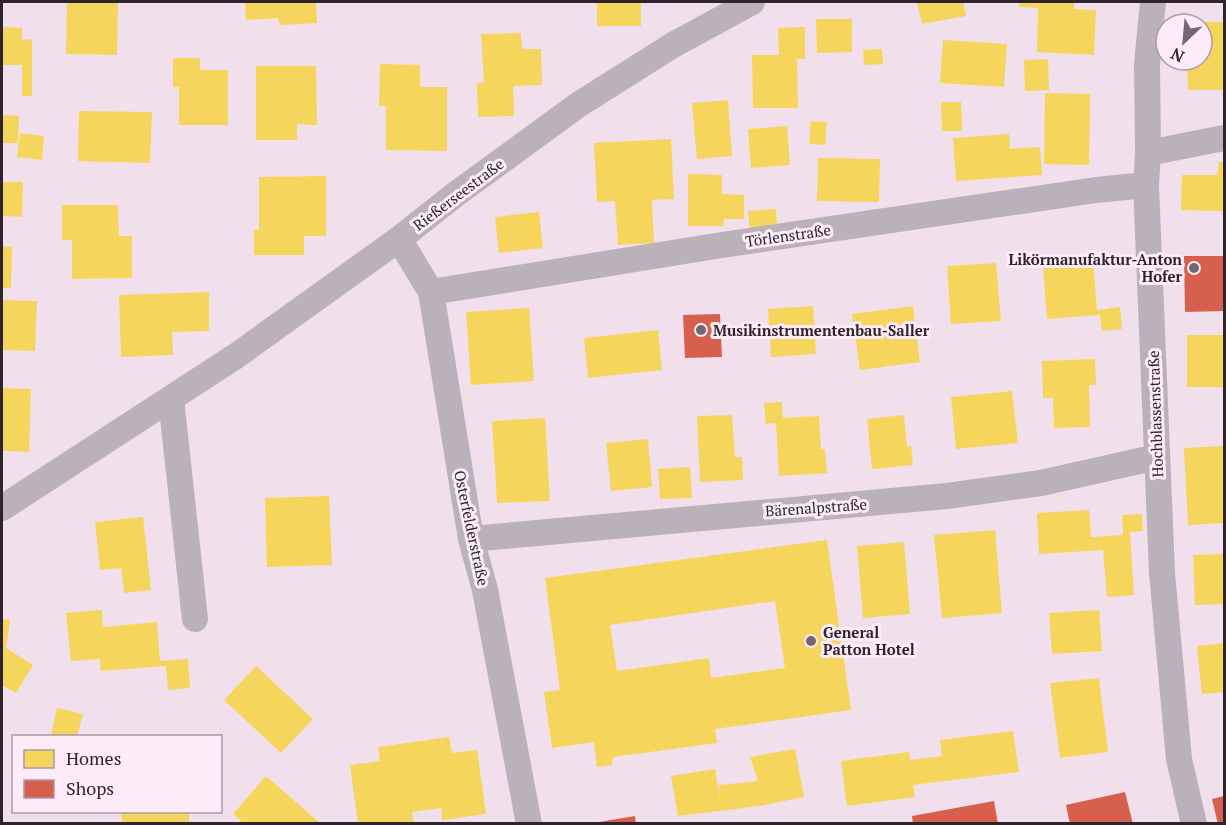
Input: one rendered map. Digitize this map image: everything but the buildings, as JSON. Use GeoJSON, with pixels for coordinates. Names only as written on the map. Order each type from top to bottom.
{"type":"FeatureCollection","features":[{"type":"Feature","properties":{"kind":"street","name":"Rießerseestraße"},"geometry":{"type":"LineString","coordinates":[[2,508],[236,356],[399,239],[456,194],[579,105],[673,45],[752,2]]}},
{"type":"Feature","properties":{"kind":"street","name":"Hochblassenstraße"},"geometry":{"type":"LineString","coordinates":[[1153,2],[1147,64],[1146,185],[1162,573],[1179,759],[1194,824]]}},
{"type":"Feature","properties":{"kind":"street"},"geometry":{"type":"LineString","coordinates":[[1148,153],[1224,138]]}},
{"type":"Feature","properties":{"kind":"street","name":"Törlenstraße"},"geometry":{"type":"LineString","coordinates":[[431,292],[734,243],[1096,190],[1146,185]]}},
{"type":"Feature","properties":{"kind":"street","name":"Osterfelderstraße"},"geometry":{"type":"LineString","coordinates":[[399,239],[431,292],[471,539],[485,590],[529,824]]}},
{"type":"Feature","properties":{"kind":"street"},"geometry":{"type":"LineString","coordinates":[[171,399],[195,619]]}},
{"type":"Feature","properties":{"kind":"street","name":"Bärenalpstraße"},"geometry":{"type":"LineString","coordinates":[[471,539],[947,496],[1041,483],[1157,457]]}},
{"type":"Feature","properties":{"kind":"place","name":"Likörmanufaktur-Anton Hofer"},"geometry":{"type":"Point","coordinates":[1194,268]}},
{"type":"Feature","properties":{"kind":"place","name":"Musikinstrumentenbau-Saller"},"geometry":{"type":"Point","coordinates":[701,330]}},
{"type":"Feature","properties":{"kind":"place","name":"General Patton Hotel"},"geometry":{"type":"Point","coordinates":[811,641]}}]}
